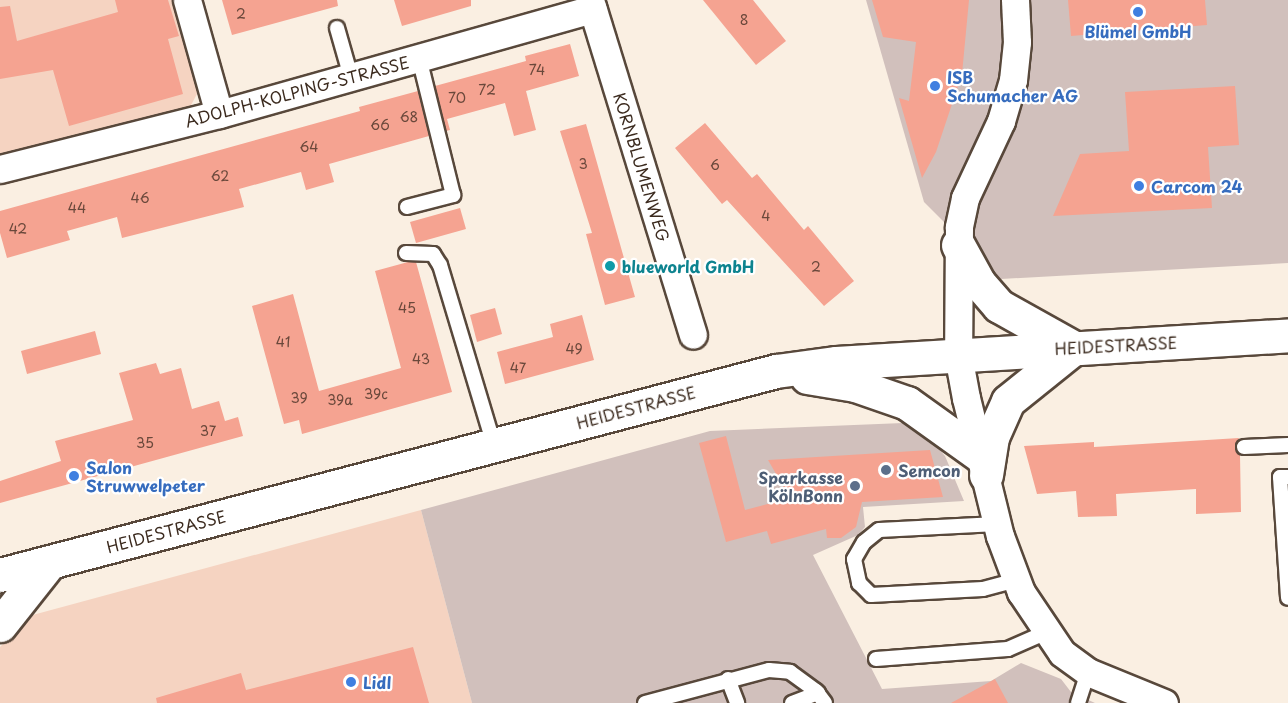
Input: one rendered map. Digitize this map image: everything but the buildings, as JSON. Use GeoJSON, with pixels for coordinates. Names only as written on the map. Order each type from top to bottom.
{"type":"FeatureCollection","features":[{"type":"Feature","properties":{"kind":"main road"},"geometry":{"type":"LineString","coordinates":[[776,371],[855,385],[908,403],[984,466],[992,437],[1008,401],[1074,348],[999,306],[979,283],[958,245]]}},
{"type":"Feature","properties":{"kind":"main road","name":"HEIDESTRASSE"},"geometry":{"type":"LineString","coordinates":[[0,575],[776,371],[836,363],[1288,335]]}},
{"type":"Feature","properties":{"kind":"main road"},"geometry":{"type":"LineString","coordinates":[[0,625],[50,562]]}},
{"type":"Feature","properties":{"kind":"street"},"geometry":{"type":"LineString","coordinates":[[188,0],[219,114]]}},
{"type":"Feature","properties":{"kind":"street"},"geometry":{"type":"LineString","coordinates":[[1015,0],[1017,42],[1012,80],[995,138],[965,198],[958,245],[958,355],[997,524],[1016,580],[1062,653],[1088,672],[1164,703]]}},
{"type":"Feature","properties":{"kind":"street","name":"ADOLPH-KOLPING-STRASSE"},"geometry":{"type":"LineString","coordinates":[[0,169],[219,114],[419,58],[592,5]]}},
{"type":"Feature","properties":{"kind":"street","name":"KORNBLUMENWEG"},"geometry":{"type":"LineString","coordinates":[[592,5],[693,334]]}},
{"type":"Feature","properties":{"kind":"lane"},"geometry":{"type":"LineString","coordinates":[[338,28],[351,77]]}},
{"type":"Feature","properties":{"kind":"lane"},"geometry":{"type":"LineString","coordinates":[[407,207],[453,195],[419,58]]}},
{"type":"Feature","properties":{"kind":"lane"},"geometry":{"type":"LineString","coordinates":[[406,253],[434,254],[440,265],[494,445]]}},
{"type":"Feature","properties":{"kind":"lane"},"geometry":{"type":"LineString","coordinates":[[1244,447],[1288,445]]}},
{"type":"Feature","properties":{"kind":"lane"},"geometry":{"type":"LineString","coordinates":[[1288,477],[1280,477],[1288,598]]}},
{"type":"Feature","properties":{"kind":"lane"},"geometry":{"type":"LineString","coordinates":[[997,524],[879,530],[864,543],[854,559],[860,583],[871,595],[983,589],[1016,580]]}},
{"type":"Feature","properties":{"kind":"lane"},"geometry":{"type":"LineString","coordinates":[[876,659],[1008,650],[1047,632]]}},
{"type":"Feature","properties":{"kind":"lane"},"geometry":{"type":"LineString","coordinates":[[645,703],[728,679],[769,670],[790,672],[821,698]]}},
{"type":"Feature","properties":{"kind":"lane"},"geometry":{"type":"LineString","coordinates":[[1078,703],[1088,672]]}},
{"type":"Feature","properties":{"kind":"lane"},"geometry":{"type":"LineString","coordinates":[[728,679],[737,703]]}},
{"type":"Feature","properties":{"kind":"lane"},"geometry":{"type":"LineString","coordinates":[[792,703],[821,698]]}},
{"type":"Feature","properties":{"kind":"shaded area"},"geometry":{"type":"Polygon","coordinates":[[[0,0],[173,0],[198,92],[189,109],[0,155],[0,0]]]}},
{"type":"Feature","properties":{"kind":"shaded area"},"geometry":{"type":"Polygon","coordinates":[[[866,0],[1288,0],[1288,263],[1001,279],[924,202],[866,0]]]}},
{"type":"Feature","properties":{"kind":"shaded area"},"geometry":{"type":"Polygon","coordinates":[[[903,423],[925,433],[945,456],[964,501],[863,507],[865,527],[858,535],[813,555],[882,689],[991,681],[1021,663],[1061,679],[1071,692],[1095,703],[472,703],[421,510],[710,431],[903,423]]]}},
{"type":"Feature","properties":{"kind":"shaded area"},"geometry":{"type":"Polygon","coordinates":[[[421,510],[472,703],[0,703],[0,647],[29,616],[421,510]]]}},
{"type":"Feature","properties":{"kind":"place","name":"Blümel GmbH"},"geometry":{"type":"Point","coordinates":[1138,12]}},
{"type":"Feature","properties":{"kind":"place","name":"ISB Schumacher AG"},"geometry":{"type":"Point","coordinates":[935,86]}},
{"type":"Feature","properties":{"kind":"place","name":"Carcom 24"},"geometry":{"type":"Point","coordinates":[1139,186]}},
{"type":"Feature","properties":{"kind":"place","name":"blueworld GmbH"},"geometry":{"type":"Point","coordinates":[610,266]}},
{"type":"Feature","properties":{"kind":"place","name":"Semcon"},"geometry":{"type":"Point","coordinates":[886,470]}},
{"type":"Feature","properties":{"kind":"place","name":"Salon Struwwelpeter"},"geometry":{"type":"Point","coordinates":[74,476]}},
{"type":"Feature","properties":{"kind":"place","name":"Sparkasse KölnBonn"},"geometry":{"type":"Point","coordinates":[855,486]}},
{"type":"Feature","properties":{"kind":"place","name":"Lidl"},"geometry":{"type":"Point","coordinates":[351,682]}}]}
